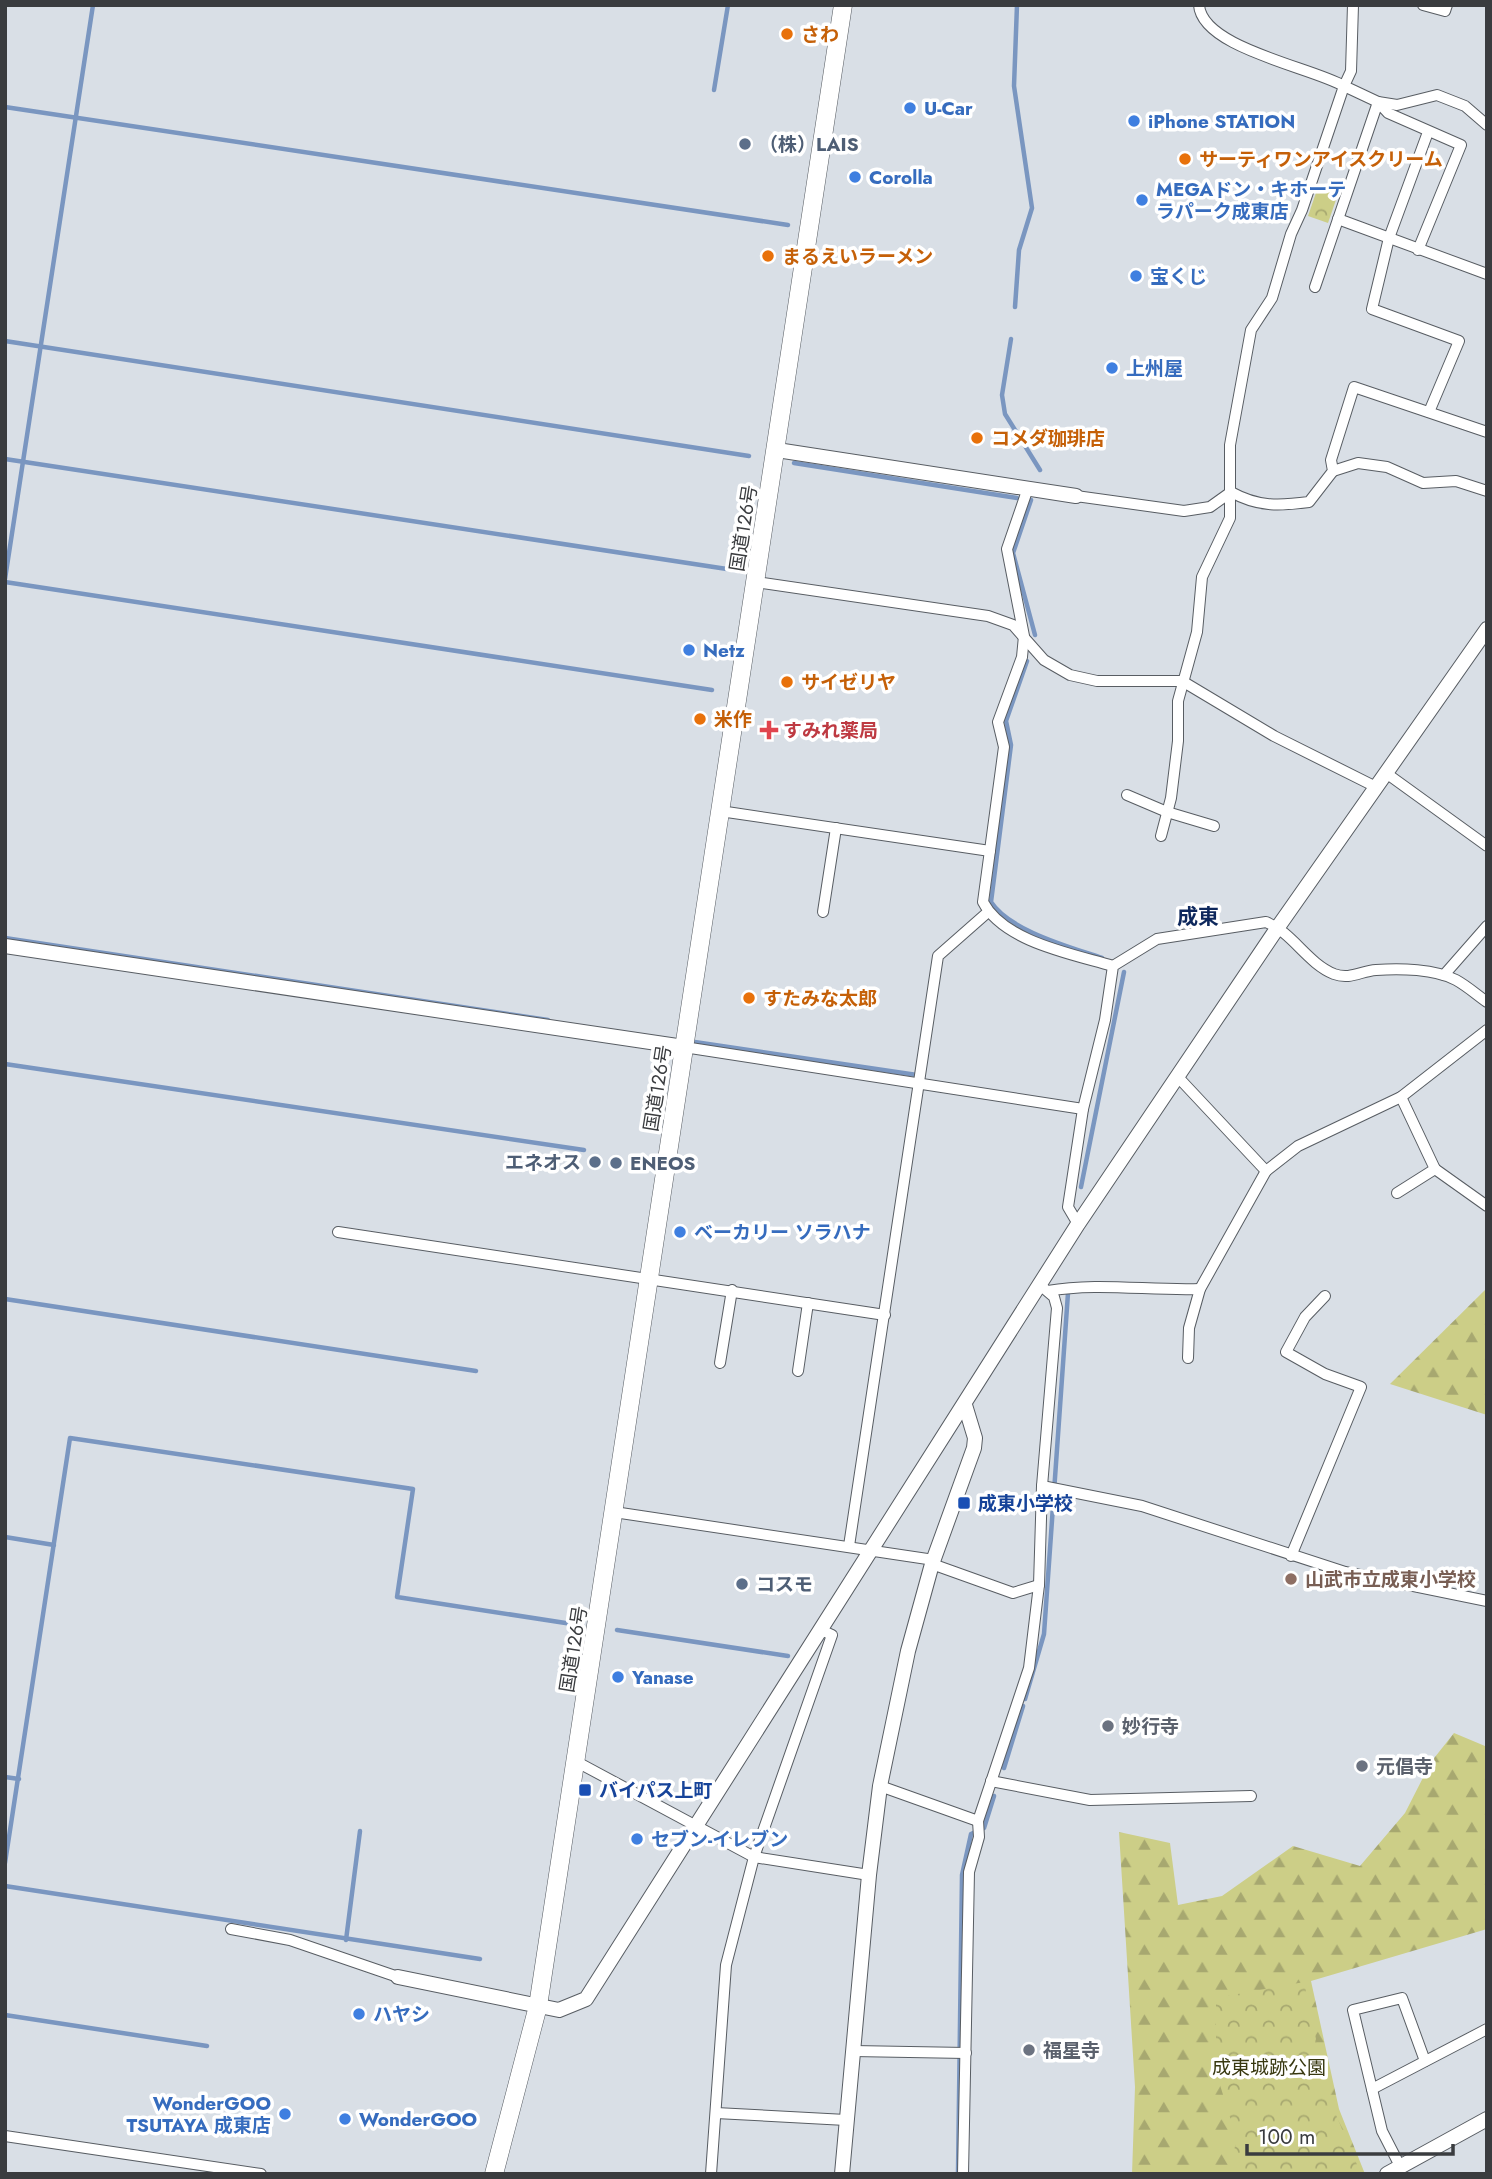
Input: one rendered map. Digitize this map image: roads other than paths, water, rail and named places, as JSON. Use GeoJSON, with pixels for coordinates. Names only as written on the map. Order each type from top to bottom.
{"type":"FeatureCollection","features":[{"type":"Feature","properties":{"kind":"highway","name":"国道126号"},"geometry":{"type":"LineString","coordinates":[[494,2174],[538,2006],[843,5]]}},
{"type":"Feature","properties":{"kind":"street"},"geometry":{"type":"LineString","coordinates":[[1199,5],[1200,16],[1206,25],[1254,52],[1344,86],[1378,102],[1397,105],[1437,95],[1465,106],[1487,125]]}},
{"type":"Feature","properties":{"kind":"street"},"geometry":{"type":"LineString","coordinates":[[1161,836],[1171,798],[1182,681],[1197,632],[1202,577],[1230,518],[1230,445],[1251,330],[1272,298],[1291,234],[1351,71],[1353,5]]}},
{"type":"Feature","properties":{"kind":"street"},"geometry":{"type":"LineString","coordinates":[[1423,5],[1445,11],[1447,5]]}},
{"type":"Feature","properties":{"kind":"street"},"geometry":{"type":"LineString","coordinates":[[1378,102],[1388,113],[1461,145],[1418,250]]}},
{"type":"Feature","properties":{"kind":"street"},"geometry":{"type":"LineString","coordinates":[[1315,287],[1378,102]]}},
{"type":"Feature","properties":{"kind":"street"},"geometry":{"type":"LineString","coordinates":[[1428,132],[1389,238],[1372,309],[1459,341],[1429,412]]}},
{"type":"Feature","properties":{"kind":"street"},"geometry":{"type":"LineString","coordinates":[[1338,219],[1487,274]]}},
{"type":"Feature","properties":{"kind":"street"},"geometry":{"type":"LineString","coordinates":[[1333,471],[1331,460],[1354,387],[1487,432]]}},
{"type":"Feature","properties":{"kind":"street"},"geometry":{"type":"LineString","coordinates":[[777,450],[1184,512],[1210,507],[1231,492]]}},
{"type":"Feature","properties":{"kind":"street"},"geometry":{"type":"LineString","coordinates":[[1231,492],[1248,502],[1274,506],[1309,502],[1333,471],[1359,463],[1387,467],[1423,483],[1456,481],[1487,491]]}},
{"type":"Feature","properties":{"kind":"street"},"geometry":{"type":"LineString","coordinates":[[1028,488],[1007,549],[1024,636],[1022,657],[998,722],[1004,747],[983,902],[988,912],[1036,943],[1113,966],[1157,939],[1266,922],[1278,927],[1334,974],[1349,977],[1374,970],[1401,969],[1444,975],[1457,980],[1487,1002]]}},
{"type":"Feature","properties":{"kind":"street"},"geometry":{"type":"LineString","coordinates":[[756,582],[988,616],[1013,625],[1044,660],[1070,675],[1097,681],[1182,681],[1274,736],[1376,787]]}},
{"type":"Feature","properties":{"kind":"street"},"geometry":{"type":"LineString","coordinates":[[231,1930],[290,1940],[398,1977],[538,2006],[559,2010],[586,1999],[965,1405],[1044,1288],[1078,1224],[1278,927],[1487,629]]}},
{"type":"Feature","properties":{"kind":"street"},"geometry":{"type":"LineString","coordinates":[[1386,773],[1487,846]]}},
{"type":"Feature","properties":{"kind":"street"},"geometry":{"type":"LineString","coordinates":[[1127,795],[1167,812],[1214,826]]}},
{"type":"Feature","properties":{"kind":"street"},"geometry":{"type":"LineString","coordinates":[[720,811],[990,851]]}},
{"type":"Feature","properties":{"kind":"street"},"geometry":{"type":"LineString","coordinates":[[823,912],[836,828]]}},
{"type":"Feature","properties":{"kind":"street"},"geometry":{"type":"LineString","coordinates":[[849,1546],[938,956],[988,912]]}},
{"type":"Feature","properties":{"kind":"street"},"geometry":{"type":"LineString","coordinates":[[1444,975],[1487,926]]}},
{"type":"Feature","properties":{"kind":"street"},"geometry":{"type":"LineString","coordinates":[[5,946],[919,1082],[1083,1109]]}},
{"type":"Feature","properties":{"kind":"street"},"geometry":{"type":"LineString","coordinates":[[1078,1224],[1068,1207],[1083,1109],[1105,1020],[1113,966]]}},
{"type":"Feature","properties":{"kind":"street"},"geometry":{"type":"LineString","coordinates":[[1188,1358],[1189,1328],[1200,1289],[1266,1171],[1298,1146],[1401,1097],[1451,1061],[1487,1030]]}},
{"type":"Feature","properties":{"kind":"street"},"geometry":{"type":"LineString","coordinates":[[1178,1076],[1266,1171]]}},
{"type":"Feature","properties":{"kind":"street"},"geometry":{"type":"LineString","coordinates":[[1401,1097],[1435,1169],[1487,1206]]}},
{"type":"Feature","properties":{"kind":"street"},"geometry":{"type":"LineString","coordinates":[[1396,1193],[1435,1169]]}},
{"type":"Feature","properties":{"kind":"street"},"geometry":{"type":"LineString","coordinates":[[338,1232],[649,1277],[885,1315]]}},
{"type":"Feature","properties":{"kind":"street"},"geometry":{"type":"LineString","coordinates":[[1044,1288],[1072,1286],[1154,1291],[1200,1289]]}},
{"type":"Feature","properties":{"kind":"street"},"geometry":{"type":"LineString","coordinates":[[963,2174],[961,2053],[969,1872],[991,1781],[1029,1668],[1048,1487],[1057,1308],[1044,1288]]}},
{"type":"Feature","properties":{"kind":"street"},"geometry":{"type":"LineString","coordinates":[[720,1363],[732,1290]]}},
{"type":"Feature","properties":{"kind":"street"},"geometry":{"type":"LineString","coordinates":[[1292,1556],[1362,1387],[1325,1374],[1286,1352],[1305,1317],[1325,1296]]}},
{"type":"Feature","properties":{"kind":"street"},"geometry":{"type":"LineString","coordinates":[[798,1371],[808,1303]]}},
{"type":"Feature","properties":{"kind":"street"},"geometry":{"type":"LineString","coordinates":[[842,2174],[869,1875],[880,1786],[908,1651],[933,1562],[974,1448],[975,1438],[965,1405]]}},
{"type":"Feature","properties":{"kind":"street"},"geometry":{"type":"LineString","coordinates":[[1048,1487],[1142,1506],[1345,1572],[1487,1601]]}},
{"type":"Feature","properties":{"kind":"street"},"geometry":{"type":"LineString","coordinates":[[614,1512],[849,1546],[933,1562],[1013,1593],[1039,1585]]}},
{"type":"Feature","properties":{"kind":"street"},"geometry":{"type":"LineString","coordinates":[[711,2174],[726,1965],[754,1857],[832,1634],[821,1630]]}},
{"type":"Feature","properties":{"kind":"street"},"geometry":{"type":"LineString","coordinates":[[576,1762],[754,1857],[869,1875]]}},
{"type":"Feature","properties":{"kind":"street"},"geometry":{"type":"LineString","coordinates":[[991,1781],[1090,1800],[1251,1796]]}},
{"type":"Feature","properties":{"kind":"street"},"geometry":{"type":"LineString","coordinates":[[880,1786],[978,1827]]}},
{"type":"Feature","properties":{"kind":"street"},"geometry":{"type":"LineString","coordinates":[[1400,2166],[1382,2131],[1353,2010],[1402,1998],[1425,2061]]}},
{"type":"Feature","properties":{"kind":"street"},"geometry":{"type":"LineString","coordinates":[[1372,2089],[1487,2029]]}},
{"type":"Feature","properties":{"kind":"street"},"geometry":{"type":"LineString","coordinates":[[853,2051],[961,2053]]}},
{"type":"Feature","properties":{"kind":"street"},"geometry":{"type":"LineString","coordinates":[[716,2113],[846,2120]]}},
{"type":"Feature","properties":{"kind":"street"},"geometry":{"type":"LineString","coordinates":[[1387,2174],[1487,2119]]}},
{"type":"Feature","properties":{"kind":"street"},"geometry":{"type":"LineString","coordinates":[[5,2136],[193,2169],[261,2174]]}},
{"type":"Feature","properties":{"kind":"waterway"},"geometry":{"type":"LineString","coordinates":[[5,579],[93,5]]}},
{"type":"Feature","properties":{"kind":"waterway"},"geometry":{"type":"LineString","coordinates":[[714,90],[728,5]]}},
{"type":"Feature","properties":{"kind":"waterway"},"geometry":{"type":"LineString","coordinates":[[1015,307],[1019,250],[1032,208],[1014,86],[1017,5]]}},
{"type":"Feature","properties":{"kind":"waterway"},"geometry":{"type":"LineString","coordinates":[[5,107],[788,225]]}},
{"type":"Feature","properties":{"kind":"waterway"},"geometry":{"type":"LineString","coordinates":[[1011,339],[1002,395],[1005,414],[1040,470]]}},
{"type":"Feature","properties":{"kind":"waterway"},"geometry":{"type":"LineString","coordinates":[[5,341],[749,456]]}},
{"type":"Feature","properties":{"kind":"waterway"},"geometry":{"type":"LineString","coordinates":[[5,459],[740,571]]}},
{"type":"Feature","properties":{"kind":"waterway"},"geometry":{"type":"LineString","coordinates":[[794,463],[1017,498]]}},
{"type":"Feature","properties":{"kind":"waterway"},"geometry":{"type":"LineString","coordinates":[[1031,500],[1013,553],[1035,635]]}},
{"type":"Feature","properties":{"kind":"waterway"},"geometry":{"type":"LineString","coordinates":[[5,582],[712,690]]}},
{"type":"Feature","properties":{"kind":"waterway"},"geometry":{"type":"LineString","coordinates":[[1027,661],[1006,721],[1011,745],[991,902],[1000,912],[1026,930],[1102,958]]}},
{"type":"Feature","properties":{"kind":"waterway"},"geometry":{"type":"LineString","coordinates":[[5,938],[548,1020]]}},
{"type":"Feature","properties":{"kind":"waterway"},"geometry":{"type":"LineString","coordinates":[[1081,1187],[1124,972]]}},
{"type":"Feature","properties":{"kind":"waterway"},"geometry":{"type":"LineString","coordinates":[[688,1041],[917,1075]]}},
{"type":"Feature","properties":{"kind":"waterway"},"geometry":{"type":"LineString","coordinates":[[5,1064],[584,1150]]}},
{"type":"Feature","properties":{"kind":"waterway"},"geometry":{"type":"LineString","coordinates":[[1025,1699],[1044,1634],[1068,1293]]}},
{"type":"Feature","properties":{"kind":"waterway"},"geometry":{"type":"LineString","coordinates":[[5,1299],[476,1371]]}},
{"type":"Feature","properties":{"kind":"waterway"},"geometry":{"type":"LineString","coordinates":[[5,1863],[70,1438],[413,1489],[397,1597],[572,1624]]}},
{"type":"Feature","properties":{"kind":"waterway"},"geometry":{"type":"LineString","coordinates":[[5,1537],[54,1545]]}},
{"type":"Feature","properties":{"kind":"waterway"},"geometry":{"type":"LineString","coordinates":[[617,1630],[788,1656]]}},
{"type":"Feature","properties":{"kind":"waterway"},"geometry":{"type":"LineString","coordinates":[[1004,1768],[1023,1706]]}},
{"type":"Feature","properties":{"kind":"waterway"},"geometry":{"type":"LineString","coordinates":[[5,1777],[19,1779]]}},
{"type":"Feature","properties":{"kind":"waterway"},"geometry":{"type":"LineString","coordinates":[[958,2174],[962,1875],[971,1834],[984,1828],[994,1796]]}},
{"type":"Feature","properties":{"kind":"waterway"},"geometry":{"type":"LineString","coordinates":[[346,1940],[360,1831]]}},
{"type":"Feature","properties":{"kind":"waterway"},"geometry":{"type":"LineString","coordinates":[[5,1886],[480,1959]]}},
{"type":"Feature","properties":{"kind":"waterway"},"geometry":{"type":"LineString","coordinates":[[5,2015],[207,2046]]}},
{"type":"Feature","properties":{"kind":"place","name":"さわ"},"geometry":{"type":"Point","coordinates":[787,34]}},
{"type":"Feature","properties":{"kind":"place","name":"U-Car"},"geometry":{"type":"Point","coordinates":[910,108]}},
{"type":"Feature","properties":{"kind":"place","name":"iPhone STATION"},"geometry":{"type":"Point","coordinates":[1134,121]}},
{"type":"Feature","properties":{"kind":"place","name":"（株）LAIS"},"geometry":{"type":"Point","coordinates":[745,144]}},
{"type":"Feature","properties":{"kind":"place","name":"サーティワンアイスクリーム"},"geometry":{"type":"Point","coordinates":[1185,159]}},
{"type":"Feature","properties":{"kind":"place","name":"Corolla"},"geometry":{"type":"Point","coordinates":[855,177]}},
{"type":"Feature","properties":{"kind":"place","name":"MEGAドン・キホーテ ラパーク成東店"},"geometry":{"type":"Point","coordinates":[1142,200]}},
{"type":"Feature","properties":{"kind":"place","name":"まるえいラーメン"},"geometry":{"type":"Point","coordinates":[768,256]}},
{"type":"Feature","properties":{"kind":"place","name":"宝くじ"},"geometry":{"type":"Point","coordinates":[1136,276]}},
{"type":"Feature","properties":{"kind":"place","name":"上州屋"},"geometry":{"type":"Point","coordinates":[1112,368]}},
{"type":"Feature","properties":{"kind":"place","name":"コメダ珈琲店"},"geometry":{"type":"Point","coordinates":[977,438]}},
{"type":"Feature","properties":{"kind":"place","name":"Netz"},"geometry":{"type":"Point","coordinates":[689,650]}},
{"type":"Feature","properties":{"kind":"place","name":"サイゼリヤ"},"geometry":{"type":"Point","coordinates":[787,682]}},
{"type":"Feature","properties":{"kind":"place","name":"米作"},"geometry":{"type":"Point","coordinates":[700,719]}},
{"type":"Feature","properties":{"kind":"place","name":"すみれ薬局"},"geometry":{"type":"Point","coordinates":[769,730]}},
{"type":"Feature","properties":{"kind":"place","name":"すたみな太郎"},"geometry":{"type":"Point","coordinates":[749,998]}},
{"type":"Feature","properties":{"kind":"place","name":"エネオス"},"geometry":{"type":"Point","coordinates":[595,1162]}},
{"type":"Feature","properties":{"kind":"place","name":"ENEOS"},"geometry":{"type":"Point","coordinates":[616,1163]}},
{"type":"Feature","properties":{"kind":"place","name":"ベーカリー ソラハナ"},"geometry":{"type":"Point","coordinates":[680,1232]}},
{"type":"Feature","properties":{"kind":"place","name":"成東小学校"},"geometry":{"type":"Point","coordinates":[964,1503]}},
{"type":"Feature","properties":{"kind":"place","name":"山武市立成東小学校"},"geometry":{"type":"Point","coordinates":[1291,1579]}},
{"type":"Feature","properties":{"kind":"place","name":"コスモ"},"geometry":{"type":"Point","coordinates":[742,1584]}},
{"type":"Feature","properties":{"kind":"place","name":"Yanase"},"geometry":{"type":"Point","coordinates":[618,1677]}},
{"type":"Feature","properties":{"kind":"place","name":"妙行寺"},"geometry":{"type":"Point","coordinates":[1108,1726]}},
{"type":"Feature","properties":{"kind":"place","name":"元倡寺"},"geometry":{"type":"Point","coordinates":[1362,1766]}},
{"type":"Feature","properties":{"kind":"place","name":"バイパス上町"},"geometry":{"type":"Point","coordinates":[585,1790]}},
{"type":"Feature","properties":{"kind":"place","name":"セブン-イレブン"},"geometry":{"type":"Point","coordinates":[637,1839]}},
{"type":"Feature","properties":{"kind":"place","name":"ハヤシ"},"geometry":{"type":"Point","coordinates":[359,2014]}},
{"type":"Feature","properties":{"kind":"place","name":"福星寺"},"geometry":{"type":"Point","coordinates":[1029,2050]}},
{"type":"Feature","properties":{"kind":"place","name":"WonderGOO TSUTAYA 成東店"},"geometry":{"type":"Point","coordinates":[285,2114]}},
{"type":"Feature","properties":{"kind":"place","name":"WonderGOO"},"geometry":{"type":"Point","coordinates":[345,2119]}},
{"type":"Feature","properties":{"kind":"district","name":"成東"},"geometry":{"type":"Point","coordinates":[1198,917]}},
{"type":"Feature","properties":{"kind":"park label","name":"成東城跡公園"},"geometry":{"type":"Point","coordinates":[1269,2067]}}]}
